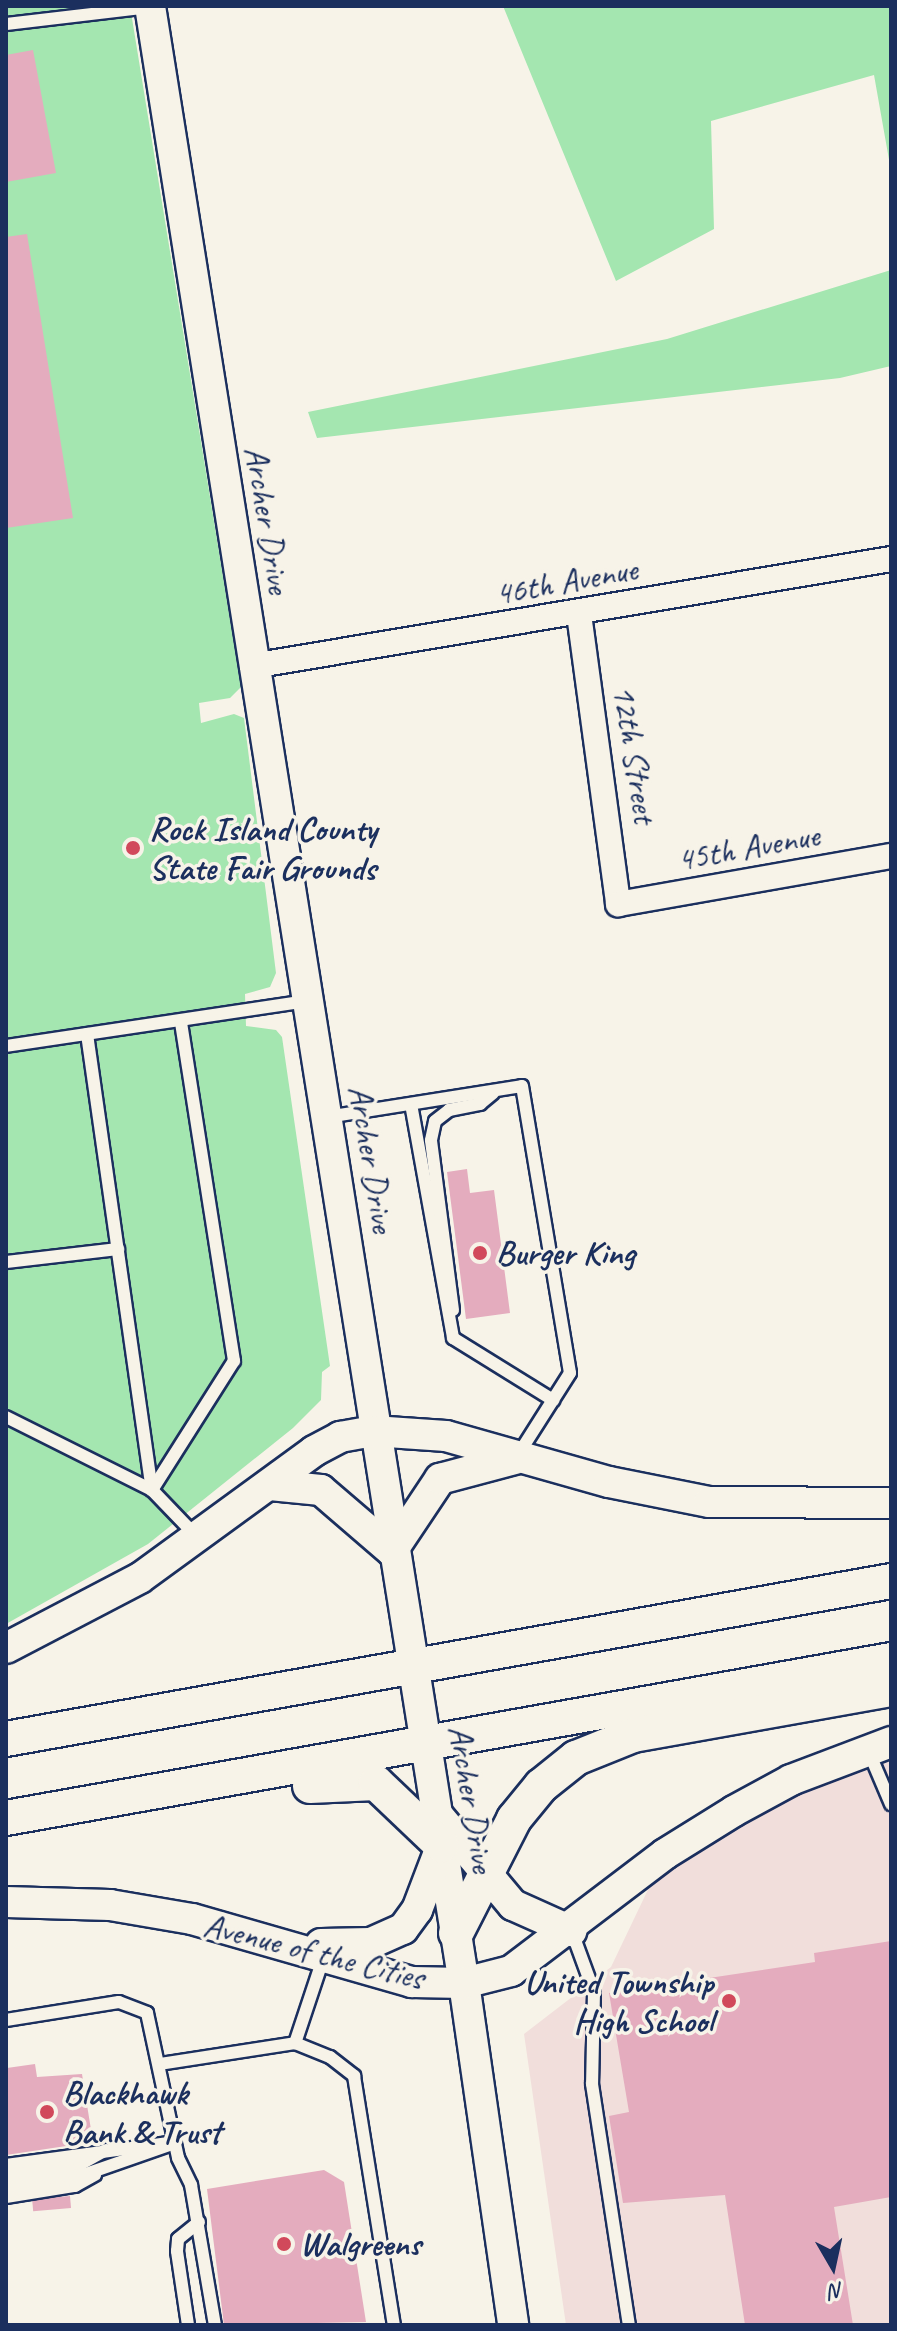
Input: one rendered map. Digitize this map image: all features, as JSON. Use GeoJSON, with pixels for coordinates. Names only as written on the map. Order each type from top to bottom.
{"type":"FeatureCollection","features":[{"type":"Feature","properties":{"kind":"main road"},"geometry":{"type":"LineString","coordinates":[[11,1740],[891,1582]]}},
{"type":"Feature","properties":{"kind":"main road"},"geometry":{"type":"LineString","coordinates":[[6,1818],[891,1660]]}},
{"type":"Feature","properties":{"kind":"main road"},"geometry":{"type":"LineString","coordinates":[[456,1933],[514,1819],[541,1786],[603,1745],[891,1689]]}},
{"type":"Feature","properties":{"kind":"main road"},"geometry":{"type":"LineString","coordinates":[[6,1838],[345,1780],[387,1788],[439,1829]]}},
{"type":"Feature","properties":{"kind":"street","name":"Archer Drive"},"geometry":{"type":"LineString","coordinates":[[150,6],[252,666],[327,1117],[392,1551],[464,1983],[513,2325]]}},
{"type":"Feature","properties":{"kind":"street","name":"46th Avenue"},"geometry":{"type":"LineString","coordinates":[[252,666],[579,614],[891,559]]}},
{"type":"Feature","properties":{"kind":"street","name":"12th Street"},"geometry":{"type":"LineString","coordinates":[[579,614],[618,904]]}},
{"type":"Feature","properties":{"kind":"street","name":"45th Avenue"},"geometry":{"type":"LineString","coordinates":[[618,904],[891,856]]}},
{"type":"Feature","properties":{"kind":"street"},"geometry":{"type":"LineString","coordinates":[[6,1648],[93,1607],[340,1437],[373,1431],[446,1436],[516,1459],[709,1502],[891,1503]]}},
{"type":"Feature","properties":{"kind":"street"},"geometry":{"type":"LineString","coordinates":[[270,1485],[321,1490],[392,1551],[440,1479],[516,1459]]}},
{"type":"Feature","properties":{"kind":"street","name":"Avenue of the Cities"},"geometry":{"type":"LineString","coordinates":[[6,1902],[110,1905],[282,1943],[412,1982],[464,1983],[511,1971],[571,1931],[665,1854],[734,1811],[880,1746]]}},
{"type":"Feature","properties":{"kind":"street"},"geometry":{"type":"LineString","coordinates":[[282,1943],[353,1945],[396,1933],[417,1910],[439,1829],[488,1868],[513,1905],[571,1931]]}},
{"type":"Feature","properties":{"kind":"lane"},"geometry":{"type":"LineString","coordinates":[[6,24],[150,6]]}},
{"type":"Feature","properties":{"kind":"lane"},"geometry":{"type":"LineString","coordinates":[[6,1046],[308,1001]]}},
{"type":"Feature","properties":{"kind":"lane"},"geometry":{"type":"LineString","coordinates":[[152,1490],[234,1361],[181,1021]]}},
{"type":"Feature","properties":{"kind":"lane"},"geometry":{"type":"LineString","coordinates":[[87,1034],[152,1490]]}},
{"type":"Feature","properties":{"kind":"lane"},"geometry":{"type":"LineString","coordinates":[[327,1117],[522,1086],[570,1373],[516,1459]]}},
{"type":"Feature","properties":{"kind":"lane"},"geometry":{"type":"LineString","coordinates":[[453,1338],[454,1279],[431,1140],[435,1121],[449,1110],[480,1104],[496,1091]]}},
{"type":"Feature","properties":{"kind":"lane"},"geometry":{"type":"LineString","coordinates":[[411,1104],[453,1338],[553,1400]]}},
{"type":"Feature","properties":{"kind":"lane"},"geometry":{"type":"LineString","coordinates":[[6,1262],[118,1249]]}},
{"type":"Feature","properties":{"kind":"lane"},"geometry":{"type":"LineString","coordinates":[[6,1417],[152,1490],[197,1537]]}},
{"type":"Feature","properties":{"kind":"lane"},"geometry":{"type":"LineString","coordinates":[[880,1746],[891,1804]]}},
{"type":"Feature","properties":{"kind":"lane"},"geometry":{"type":"LineString","coordinates":[[571,1931],[594,1992],[590,2069],[629,2325]]}},
{"type":"Feature","properties":{"kind":"lane"},"geometry":{"type":"LineString","coordinates":[[295,2043],[324,1956]]}},
{"type":"Feature","properties":{"kind":"lane"},"geometry":{"type":"LineString","coordinates":[[6,2020],[134,2004],[154,2025],[175,2143],[191,2185],[199,2222],[215,2325]]}},
{"type":"Feature","properties":{"kind":"lane"},"geometry":{"type":"LineString","coordinates":[[160,2064],[295,2043],[330,2057],[354,2076],[394,2325]]}},
{"type":"Feature","properties":{"kind":"lane"},"geometry":{"type":"LineString","coordinates":[[6,2165],[108,2149],[175,2143]]}},
{"type":"Feature","properties":{"kind":"lane"},"geometry":{"type":"LineString","coordinates":[[6,2187],[107,2166],[175,2143]]}},
{"type":"Feature","properties":{"kind":"lane"},"geometry":{"type":"LineString","coordinates":[[6,2176],[79,2165],[108,2149]]}},
{"type":"Feature","properties":{"kind":"lane"},"geometry":{"type":"LineString","coordinates":[[6,2197],[75,2186],[107,2166]]}},
{"type":"Feature","properties":{"kind":"lane"},"geometry":{"type":"LineString","coordinates":[[188,2325],[178,2239],[199,2222]]}},
{"type":"Feature","properties":{"kind":"shaded area","name":"United Township High School"},"geometry":{"type":"Polygon","coordinates":[[[891,1742],[891,2325],[566,2325],[524,2034],[611,1967],[665,1854],[891,1742]]]}},
{"type":"Feature","properties":{"kind":"green space","name":"Rock Island County State Fair Grounds"},"geometry":{"type":"Polygon","coordinates":[[[6,6],[130,6],[241,687],[230,698],[199,703],[201,723],[234,714],[244,718],[276,973],[270,987],[245,994],[246,1026],[276,1030],[282,1037],[330,1366],[322,1372],[321,1400],[293,1428],[148,1544],[6,1624],[6,6]]]}},
{"type":"Feature","properties":{"kind":"green space"},"geometry":{"type":"Polygon","coordinates":[[[503,6],[891,6],[891,171],[874,75],[711,121],[714,229],[616,281],[503,6]]]}},
{"type":"Feature","properties":{"kind":"green space"},"geometry":{"type":"Polygon","coordinates":[[[891,270],[891,366],[840,378],[317,438],[308,412],[667,339],[891,270]]]}},
{"type":"Feature","properties":{"kind":"building"},"geometry":{"type":"Polygon","coordinates":[[[33,50],[56,173],[6,182],[6,55],[33,50]]]}},
{"type":"Feature","properties":{"kind":"building"},"geometry":{"type":"Polygon","coordinates":[[[27,234],[73,518],[6,528],[6,237],[27,234]]]}},
{"type":"Feature","properties":{"kind":"building","name":"Burger King"},"geometry":{"type":"Polygon","coordinates":[[[467,1169],[470,1193],[494,1190],[510,1313],[466,1319],[447,1172],[467,1169]]]}},
{"type":"Feature","properties":{"kind":"building"},"geometry":{"type":"Polygon","coordinates":[[[891,1941],[891,2197],[834,2207],[853,2325],[745,2325],[725,2195],[623,2203],[609,2116],[629,2112],[609,1993],[815,1962],[814,1953],[891,1941]]]}},
{"type":"Feature","properties":{"kind":"building","name":"Blackhawk Bank & Trust"},"geometry":{"type":"Polygon","coordinates":[[[35,2064],[37,2077],[82,2074],[93,2142],[6,2155],[7,2068],[35,2064]]]}},
{"type":"Feature","properties":{"kind":"building","name":"Walgreens"},"geometry":{"type":"Polygon","coordinates":[[[324,2170],[344,2182],[366,2322],[224,2325],[207,2189],[324,2170]]]}},
{"type":"Feature","properties":{"kind":"building"},"geometry":{"type":"Polygon","coordinates":[[[70,2196],[71,2208],[33,2211],[32,2199],[70,2196]]]}},
{"type":"Feature","properties":{"kind":"place","name":"Rock Island County State Fair Grounds"},"geometry":{"type":"Point","coordinates":[133,848]}},
{"type":"Feature","properties":{"kind":"place","name":"Burger King"},"geometry":{"type":"Point","coordinates":[480,1253]}},
{"type":"Feature","properties":{"kind":"place","name":"United Township High School"},"geometry":{"type":"Point","coordinates":[729,2001]}},
{"type":"Feature","properties":{"kind":"place","name":"Blackhawk Bank & Trust"},"geometry":{"type":"Point","coordinates":[47,2112]}},
{"type":"Feature","properties":{"kind":"place","name":"Walgreens"},"geometry":{"type":"Point","coordinates":[284,2244]}}]}
